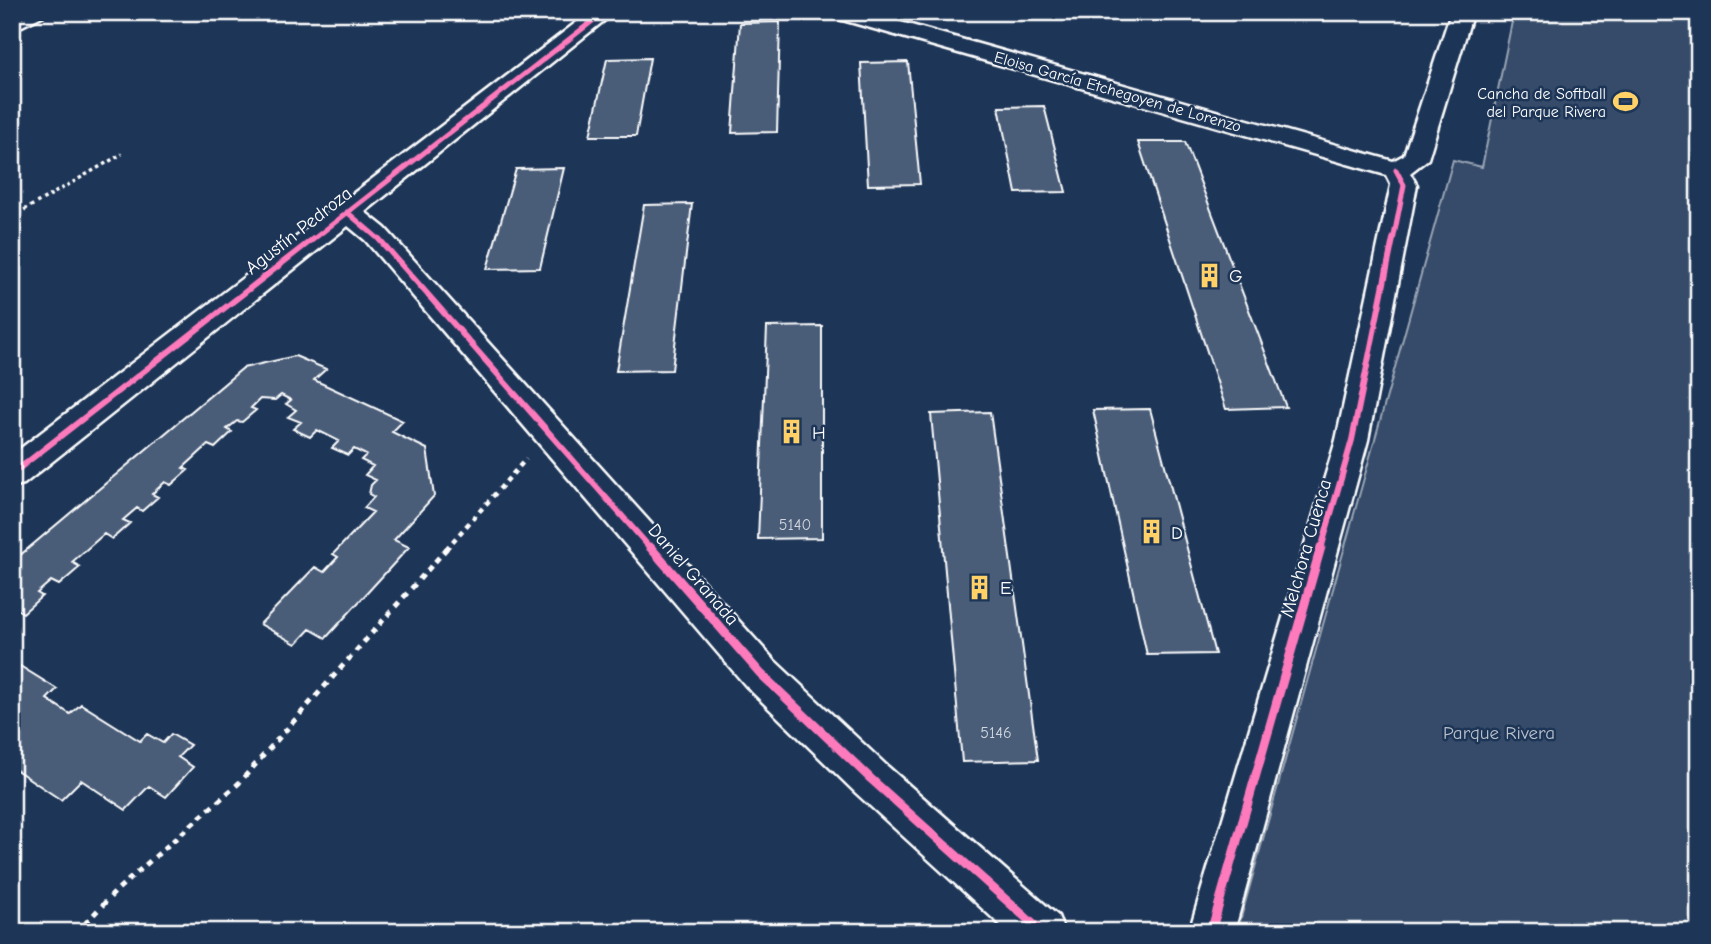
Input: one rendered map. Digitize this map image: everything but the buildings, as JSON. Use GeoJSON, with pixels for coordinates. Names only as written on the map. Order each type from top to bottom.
{"type":"FeatureCollection","features":[{"type":"Feature","properties":{"kind":"street","name":"Agustín Pedroza"},"geometry":{"type":"LineString","coordinates":[[12,474],[604,12]]}},
{"type":"Feature","properties":{"kind":"street","name":"Eloisa García Etchegoyen de Lorenzo"},"geometry":{"type":"LineString","coordinates":[[840,12],[1396,170]]}},
{"type":"Feature","properties":{"kind":"street"},"geometry":{"type":"LineString","coordinates":[[1396,170],[1415,159],[1462,12]]}},
{"type":"Feature","properties":{"kind":"street","name":"Melchora Cuenca"},"geometry":{"type":"LineString","coordinates":[[1212,932],[1352,440],[1404,184],[1396,170]]}},
{"type":"Feature","properties":{"kind":"street","name":"Daniel Granada"},"geometry":{"type":"LineString","coordinates":[[347,212],[374,234],[760,673],[871,779],[1042,932]]}},
{"type":"Feature","properties":{"kind":"lane"},"geometry":{"type":"LineString","coordinates":[[12,28],[44,12]]}},
{"type":"Feature","properties":{"kind":"path"},"geometry":{"type":"LineString","coordinates":[[275,16],[285,12]]}},
{"type":"Feature","properties":{"kind":"path"},"geometry":{"type":"LineString","coordinates":[[12,217],[122,154]]}},
{"type":"Feature","properties":{"kind":"path"},"geometry":{"type":"LineString","coordinates":[[76,932],[117,890],[239,783],[549,433]]}},
{"type":"Feature","properties":{"kind":"green space","name":"Parque Rivera"},"geometry":{"type":"Polygon","coordinates":[[[1514,12],[1699,12],[1699,932],[1237,932],[1453,160],[1482,167],[1514,12]]]}},
{"type":"Feature","properties":{"kind":"cycle path"},"geometry":{"type":"LineString","coordinates":[[12,474],[604,12]]}},
{"type":"Feature","properties":{"kind":"cycle path"},"geometry":{"type":"LineString","coordinates":[[1211,932],[1352,440],[1404,185],[1396,170]]}},
{"type":"Feature","properties":{"kind":"cycle path"},"geometry":{"type":"LineString","coordinates":[[347,212],[375,234],[760,673],[871,779],[1042,932]]}},
{"type":"Feature","properties":{"kind":"place","name":"Cancha de Softball del Parque Rivera"},"geometry":{"type":"Point","coordinates":[1626,102]}},
{"type":"Feature","properties":{"kind":"place","name":"G"},"geometry":{"type":"Point","coordinates":[1209,275]}},
{"type":"Feature","properties":{"kind":"place","name":"H"},"geometry":{"type":"Point","coordinates":[792,432]}},
{"type":"Feature","properties":{"kind":"place","name":"D"},"geometry":{"type":"Point","coordinates":[1151,532]}},
{"type":"Feature","properties":{"kind":"place","name":"E"},"geometry":{"type":"Point","coordinates":[980,587]}}]}
